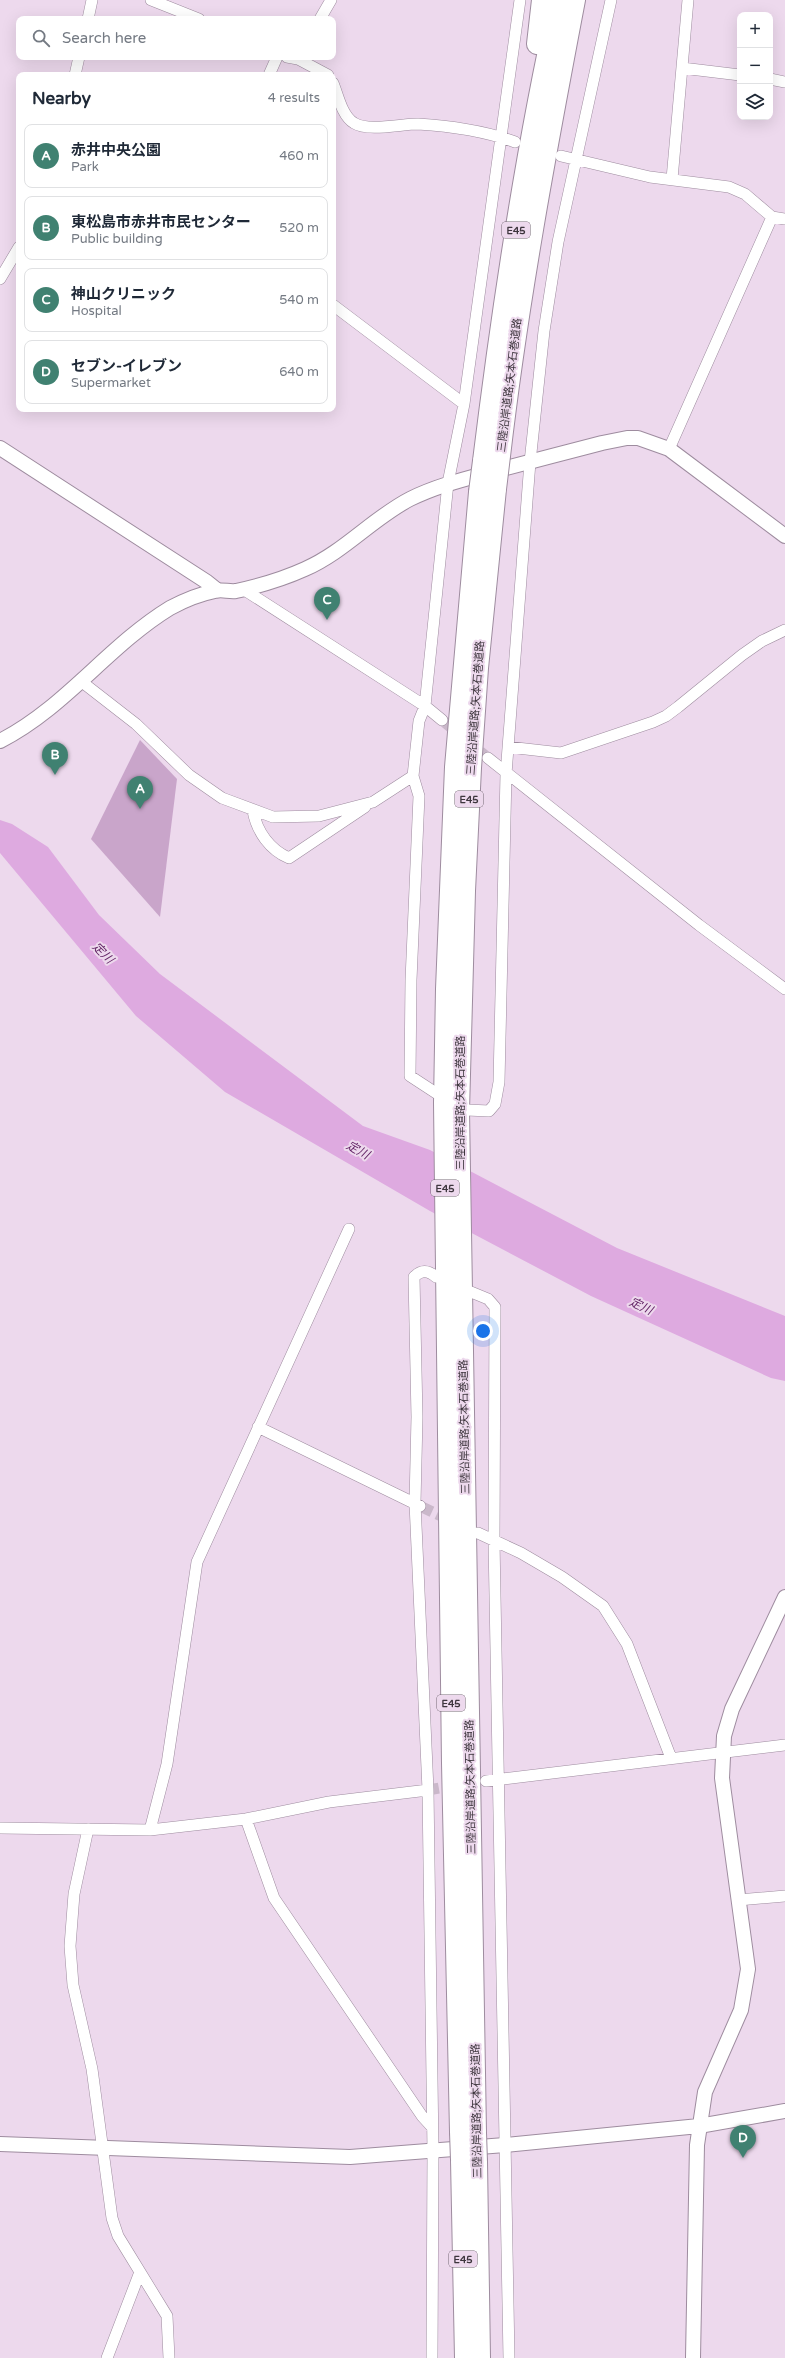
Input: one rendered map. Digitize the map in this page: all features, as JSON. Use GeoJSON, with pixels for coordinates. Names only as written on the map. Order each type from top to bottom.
{"type":"FeatureCollection","features":[{"type":"Feature","properties":{"kind":"highway"},"geometry":{"type":"LineString","coordinates":[[506,294],[515,196],[542,0]]}},
{"type":"Feature","properties":{"kind":"highway","name":"三陸沿岸道路;矢本石巻道路"},"geometry":{"type":"LineString","coordinates":[[492,458],[506,294],[521,198],[572,3]]}},
{"type":"Feature","properties":{"kind":"highway","name":"三陸沿岸道路;矢本石巻道路"},"geometry":{"type":"LineString","coordinates":[[480,2358],[469,2161],[452,1763],[454,1281],[452,1104],[487,490],[572,3]]}},
{"type":"Feature","properties":{"kind":"highway","name":"三陸沿岸道路;矢本石巻道路"},"geometry":{"type":"LineString","coordinates":[[465,2358],[469,2161]]}},
{"type":"Feature","properties":{"kind":"street"},"geometry":{"type":"LineString","coordinates":[[89,16],[92,0]]}},
{"type":"Feature","properties":{"kind":"street"},"geometry":{"type":"LineString","coordinates":[[151,0],[191,16]]}},
{"type":"Feature","properties":{"kind":"street"},"geometry":{"type":"LineString","coordinates":[[322,16],[331,0]]}},
{"type":"Feature","properties":{"kind":"street"},"geometry":{"type":"LineString","coordinates":[[520,0],[464,404],[448,483],[425,706],[419,721],[413,776],[419,796],[411,980],[410,1076],[452,1104],[489,1111],[495,1104],[499,1082],[506,774],[530,462],[544,331],[558,242],[611,0]]}},
{"type":"Feature","properties":{"kind":"street"},"geometry":{"type":"LineString","coordinates":[[672,179],[688,0]]}},
{"type":"Feature","properties":{"kind":"street"},"geometry":{"type":"LineString","coordinates":[[76,72],[78,60]]}},
{"type":"Feature","properties":{"kind":"street"},"geometry":{"type":"LineString","coordinates":[[270,72],[276,60]]}},
{"type":"Feature","properties":{"kind":"street"},"geometry":{"type":"LineString","coordinates":[[302,60],[323,72]]}},
{"type":"Feature","properties":{"kind":"street"},"geometry":{"type":"LineString","coordinates":[[682,68],[737,75]]}},
{"type":"Feature","properties":{"kind":"street"},"geometry":{"type":"LineString","coordinates":[[773,80],[785,82]]}},
{"type":"Feature","properties":{"kind":"street"},"geometry":{"type":"LineString","coordinates":[[336,90],[350,120],[356,124],[365,126],[418,124],[451,127],[502,137],[515,142]]}},
{"type":"Feature","properties":{"kind":"street"},"geometry":{"type":"LineString","coordinates":[[561,156],[650,177],[729,187],[745,194],[772,217],[785,216]]}},
{"type":"Feature","properties":{"kind":"street"},"geometry":{"type":"LineString","coordinates":[[669,449],[772,217]]}},
{"type":"Feature","properties":{"kind":"street"},"geometry":{"type":"LineString","coordinates":[[0,279],[16,252]]}},
{"type":"Feature","properties":{"kind":"street"},"geometry":{"type":"LineString","coordinates":[[336,307],[464,404]]}},
{"type":"Feature","properties":{"kind":"street"},"geometry":{"type":"LineString","coordinates":[[0,741],[24,728],[82,682],[137,630],[172,608],[217,590],[233,591],[243,589],[305,569],[331,554],[392,509],[448,483],[627,438],[648,440],[669,449],[785,536]]}},
{"type":"Feature","properties":{"kind":"street"},"geometry":{"type":"LineString","coordinates":[[0,448],[207,582],[217,590]]}},
{"type":"Feature","properties":{"kind":"street"},"geometry":{"type":"LineString","coordinates":[[243,589],[425,706],[442,720]]}},
{"type":"Feature","properties":{"kind":"street"},"geometry":{"type":"LineString","coordinates":[[508,747],[561,753],[653,722],[678,707],[762,641],[785,630]]}},
{"type":"Feature","properties":{"kind":"street"},"geometry":{"type":"LineString","coordinates":[[82,682],[136,724],[189,775],[222,798],[253,811],[273,817],[319,816],[373,802]]}},
{"type":"Feature","properties":{"kind":"street"},"geometry":{"type":"LineString","coordinates":[[488,758],[506,774],[698,924],[785,989]]}},
{"type":"Feature","properties":{"kind":"street"},"geometry":{"type":"LineString","coordinates":[[253,811],[256,823],[275,852],[289,858],[413,776]]}},
{"type":"Feature","properties":{"kind":"street"},"geometry":{"type":"LineString","coordinates":[[150,1830],[167,1764],[197,1562],[349,1229]]}},
{"type":"Feature","properties":{"kind":"street"},"geometry":{"type":"LineString","coordinates":[[432,2358],[433,2151],[428,1790],[419,1505],[414,1278],[423,1271],[454,1281],[488,1299],[495,1306],[494,1541],[500,1779],[509,2358]]}},
{"type":"Feature","properties":{"kind":"street"},"geometry":{"type":"LineString","coordinates":[[258,1427],[419,1505]]}},
{"type":"Feature","properties":{"kind":"street"},"geometry":{"type":"LineString","coordinates":[[478,1533],[562,1577],[603,1606],[627,1644],[671,1758]]}},
{"type":"Feature","properties":{"kind":"street"},"geometry":{"type":"LineString","coordinates":[[693,2358],[697,2145],[699,2126],[709,2081],[735,2025],[744,1997],[747,1952],[738,1900],[722,1778],[724,1736],[732,1709],[785,1597]]}},
{"type":"Feature","properties":{"kind":"street"},"geometry":{"type":"LineString","coordinates":[[486,1781],[785,1745]]}},
{"type":"Feature","properties":{"kind":"street"},"geometry":{"type":"LineString","coordinates":[[0,1828],[150,1830],[246,1819],[329,1802],[428,1790]]}},
{"type":"Feature","properties":{"kind":"street"},"geometry":{"type":"LineString","coordinates":[[246,1819],[274,1898],[413,2103],[432,2127]]}},
{"type":"Feature","properties":{"kind":"street"},"geometry":{"type":"LineString","coordinates":[[88,1829],[74,1894],[70,1946],[73,1985],[92,2069],[104,2147],[112,2218],[118,2236],[167,2316],[169,2358]]}},
{"type":"Feature","properties":{"kind":"street"},"geometry":{"type":"LineString","coordinates":[[738,1900],[785,1896]]}},
{"type":"Feature","properties":{"kind":"street"},"geometry":{"type":"LineString","coordinates":[[0,2144],[350,2157],[505,2145],[699,2126],[785,2111]]}},
{"type":"Feature","properties":{"kind":"street"},"geometry":{"type":"LineString","coordinates":[[107,2358],[140,2272]]}},
{"type":"Feature","properties":{"kind":"shaded area"},"geometry":{"type":"Polygon","coordinates":[[[140,740],[177,779],[160,917],[91,839],[140,740]]]}},
{"type":"Feature","properties":{"kind":"water","name":"定川"},"geometry":{"type":"Polygon","coordinates":[[[0,820],[12,824],[48,847],[99,915],[160,974],[363,1126],[430,1150],[617,1248],[785,1316],[785,1381],[771,1378],[591,1296],[430,1211],[225,1092],[136,1016],[0,853],[0,820]]]}},
{"type":"Feature","properties":{"kind":"tunnel"},"geometry":{"type":"LineString","coordinates":[[442,720],[488,758]]}},
{"type":"Feature","properties":{"kind":"tunnel"},"geometry":{"type":"LineString","coordinates":[[422,1507],[452,1521]]}},
{"type":"Feature","properties":{"kind":"tunnel"},"geometry":{"type":"LineString","coordinates":[[428,1790],[457,1785]]}},
{"type":"Feature","properties":{"kind":"place","name":"神山クリニック"},"geometry":{"type":"Point","coordinates":[327,620]}},
{"type":"Feature","properties":{"kind":"place","name":"東松島市赤井市民センター"},"geometry":{"type":"Point","coordinates":[55,775]}},
{"type":"Feature","properties":{"kind":"place","name":"赤井中央公園"},"geometry":{"type":"Point","coordinates":[140,809]}},
{"type":"Feature","properties":{"kind":"place","name":"セブン-イレブン"},"geometry":{"type":"Point","coordinates":[743,2158]}}]}
